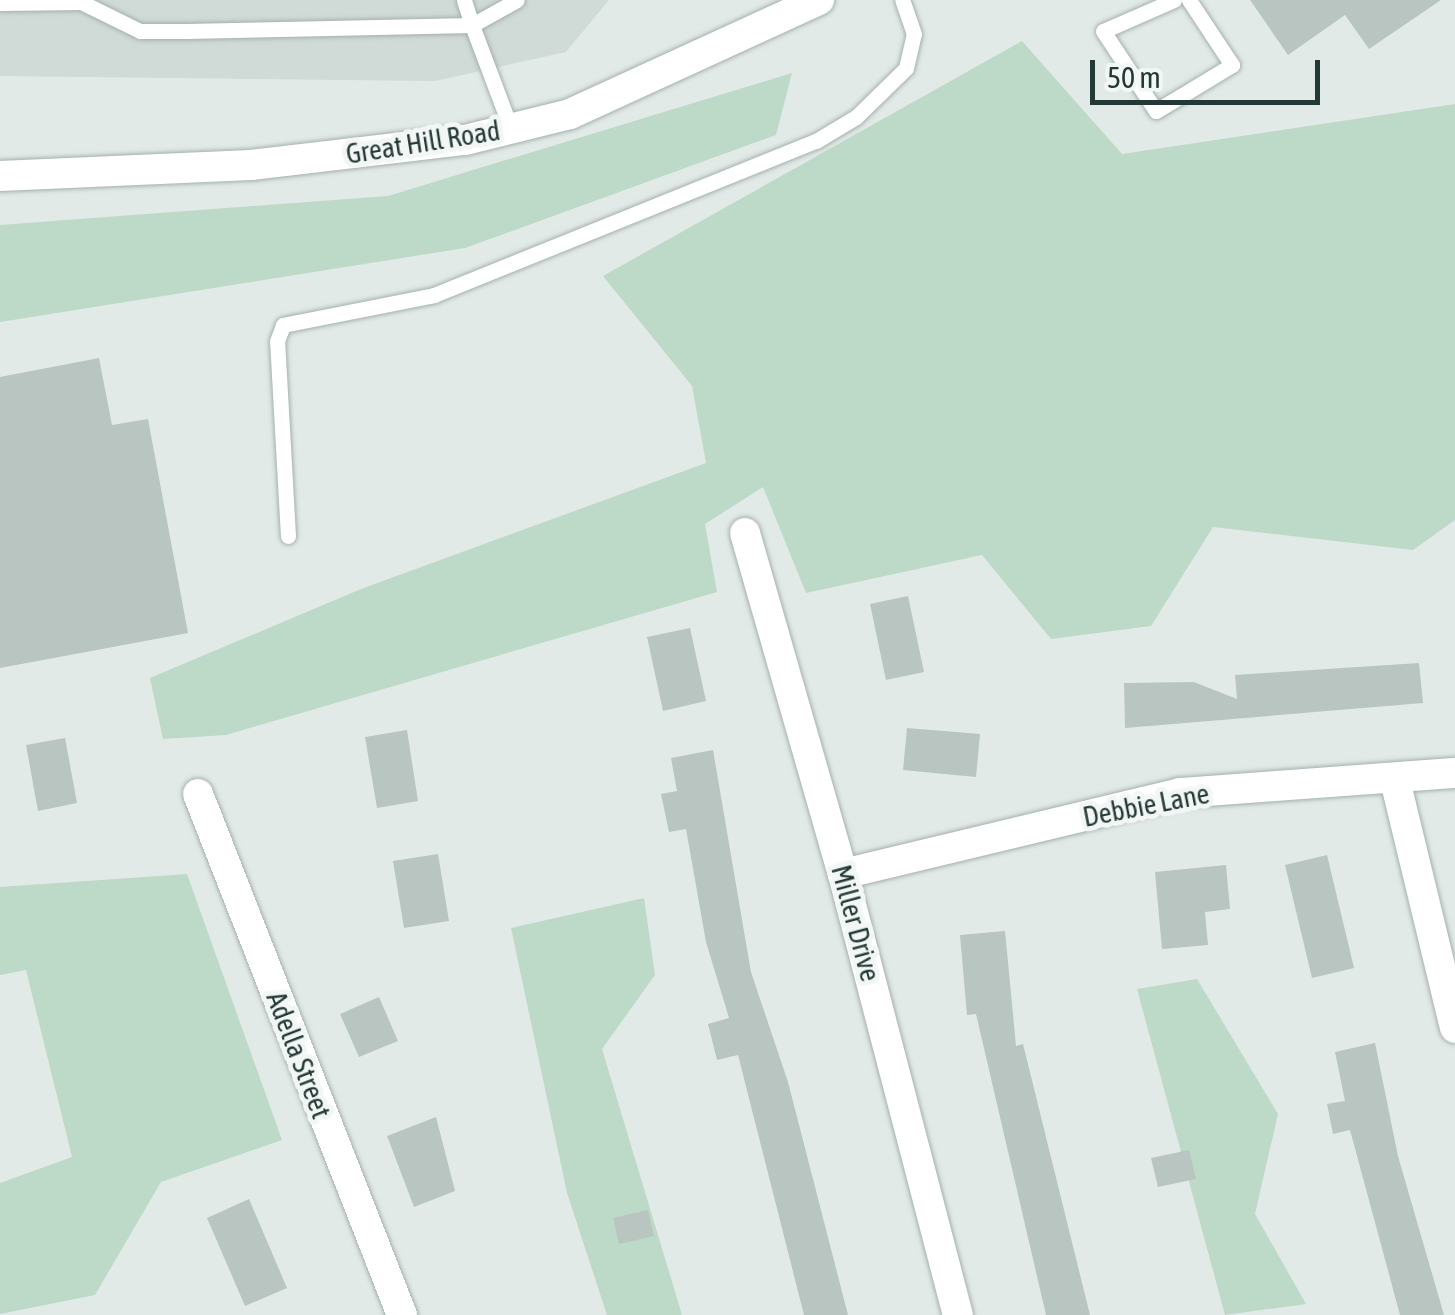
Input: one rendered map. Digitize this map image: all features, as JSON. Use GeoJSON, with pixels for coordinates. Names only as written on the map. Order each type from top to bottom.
{"type":"FeatureCollection","features":[{"type":"Feature","properties":{"kind":"street","name":"Great Hill Road"},"geometry":{"type":"LineString","coordinates":[[0,176],[250,164],[419,147],[511,129],[570,114],[779,10],[819,0]]}},
{"type":"Feature","properties":{"kind":"street","name":"Miller Drive"},"geometry":{"type":"LineString","coordinates":[[745,533],[843,874],[958,1315]]}},
{"type":"Feature","properties":{"kind":"street","name":"Debbie Lane"},"geometry":{"type":"LineString","coordinates":[[843,874],[1180,793],[1455,773]]}},
{"type":"Feature","properties":{"kind":"street"},"geometry":{"type":"LineString","coordinates":[[1395,780],[1455,1028]]}},
{"type":"Feature","properties":{"kind":"street","name":"Adella Street"},"geometry":{"type":"LineString","coordinates":[[198,794],[402,1315]]}},
{"type":"Feature","properties":{"kind":"lane"},"geometry":{"type":"LineString","coordinates":[[464,0],[511,129]]}},
{"type":"Feature","properties":{"kind":"lane"},"geometry":{"type":"LineString","coordinates":[[0,3],[81,2],[140,31],[472,26],[517,0]]}},
{"type":"Feature","properties":{"kind":"lane"},"geometry":{"type":"LineString","coordinates":[[288,536],[277,341],[283,325],[434,295],[816,141],[856,117],[906,68],[914,34],[902,0]]}},
{"type":"Feature","properties":{"kind":"lane"},"geometry":{"type":"LineString","coordinates":[[1174,0],[1104,31],[1156,111],[1232,65],[1190,0]]}},
{"type":"Feature","properties":{"kind":"shaded area"},"geometry":{"type":"Polygon","coordinates":[[[0,0],[609,0],[566,52],[435,81],[0,76],[0,0]]]}},
{"type":"Feature","properties":{"kind":"green space"},"geometry":{"type":"Polygon","coordinates":[[[1022,41],[1122,154],[1455,104],[1455,520],[1413,550],[1213,527],[1151,626],[1051,639],[982,555],[806,593],[763,487],[705,524],[717,592],[226,735],[163,739],[150,678],[361,589],[706,463],[692,386],[603,276],[1022,41]]]}},
{"type":"Feature","properties":{"kind":"green space"},"geometry":{"type":"Polygon","coordinates":[[[792,73],[776,135],[465,248],[0,322],[0,225],[388,196],[792,73]]]}},
{"type":"Feature","properties":{"kind":"green space"},"geometry":{"type":"Polygon","coordinates":[[[187,874],[282,1140],[161,1182],[95,1295],[0,1314],[0,1183],[72,1157],[26,970],[0,975],[0,887],[187,874]]]}},
{"type":"Feature","properties":{"kind":"green space"},"geometry":{"type":"Polygon","coordinates":[[[644,898],[655,975],[602,1049],[682,1315],[607,1315],[567,1193],[511,928],[644,898]]]}},
{"type":"Feature","properties":{"kind":"green space"},"geometry":{"type":"Polygon","coordinates":[[[1197,979],[1278,1114],[1255,1214],[1306,1304],[1225,1315],[1137,989],[1197,979]]]}},
{"type":"Feature","properties":{"kind":"building"},"geometry":{"type":"Polygon","coordinates":[[[1250,0],[1441,0],[1369,49],[1345,15],[1288,55],[1250,0]]]}},
{"type":"Feature","properties":{"kind":"building"},"geometry":{"type":"Polygon","coordinates":[[[99,358],[112,425],[148,419],[188,633],[0,668],[0,377],[99,358]]]}},
{"type":"Feature","properties":{"kind":"building"},"geometry":{"type":"Polygon","coordinates":[[[908,596],[924,672],[886,680],[870,604],[908,596]]]}},
{"type":"Feature","properties":{"kind":"building"},"geometry":{"type":"Polygon","coordinates":[[[690,628],[706,701],[663,711],[647,637],[690,628]]]}},
{"type":"Feature","properties":{"kind":"building"},"geometry":{"type":"Polygon","coordinates":[[[1419,663],[1423,703],[1125,728],[1124,683],[1194,682],[1237,699],[1235,675],[1419,663]]]}},
{"type":"Feature","properties":{"kind":"building"},"geometry":{"type":"Polygon","coordinates":[[[907,728],[980,734],[976,777],[903,770],[907,728]]]}},
{"type":"Feature","properties":{"kind":"building"},"geometry":{"type":"Polygon","coordinates":[[[407,730],[418,801],[377,808],[365,737],[407,730]]]}},
{"type":"Feature","properties":{"kind":"building"},"geometry":{"type":"Polygon","coordinates":[[[65,738],[77,803],[38,811],[26,745],[65,738]]]}},
{"type":"Feature","properties":{"kind":"building"},"geometry":{"type":"Polygon","coordinates":[[[713,750],[751,972],[788,1082],[848,1315],[804,1315],[738,1055],[717,1060],[708,1024],[729,1018],[706,942],[686,829],[669,832],[661,794],[677,791],[671,758],[713,750]]]}},
{"type":"Feature","properties":{"kind":"building"},"geometry":{"type":"Polygon","coordinates":[[[438,854],[449,921],[404,928],[393,861],[438,854]]]}},
{"type":"Feature","properties":{"kind":"building"},"geometry":{"type":"Polygon","coordinates":[[[1327,855],[1354,968],[1312,978],[1285,865],[1327,855]]]}},
{"type":"Feature","properties":{"kind":"building"},"geometry":{"type":"Polygon","coordinates":[[[1226,865],[1230,909],[1205,912],[1208,945],[1162,949],[1155,872],[1226,865]]]}},
{"type":"Feature","properties":{"kind":"building"},"geometry":{"type":"Polygon","coordinates":[[[1005,931],[1016,1046],[1023,1044],[1090,1315],[1046,1315],[976,1014],[967,1015],[960,935],[1005,931]]]}},
{"type":"Feature","properties":{"kind":"building"},"geometry":{"type":"Polygon","coordinates":[[[379,997],[398,1041],[359,1057],[340,1014],[379,997]]]}},
{"type":"Feature","properties":{"kind":"building"},"geometry":{"type":"Polygon","coordinates":[[[1375,1043],[1398,1156],[1444,1315],[1400,1315],[1350,1130],[1333,1134],[1327,1104],[1345,1101],[1335,1052],[1375,1043]]]}},
{"type":"Feature","properties":{"kind":"building"},"geometry":{"type":"Polygon","coordinates":[[[436,1117],[455,1191],[414,1207],[387,1136],[436,1117]]]}},
{"type":"Feature","properties":{"kind":"building"},"geometry":{"type":"Polygon","coordinates":[[[1189,1150],[1196,1179],[1158,1187],[1151,1158],[1189,1150]]]}},
{"type":"Feature","properties":{"kind":"building"},"geometry":{"type":"Polygon","coordinates":[[[249,1199],[287,1288],[245,1306],[207,1218],[249,1199]]]}},
{"type":"Feature","properties":{"kind":"building"},"geometry":{"type":"Polygon","coordinates":[[[648,1210],[654,1236],[619,1244],[613,1218],[648,1210]]]}}]}
